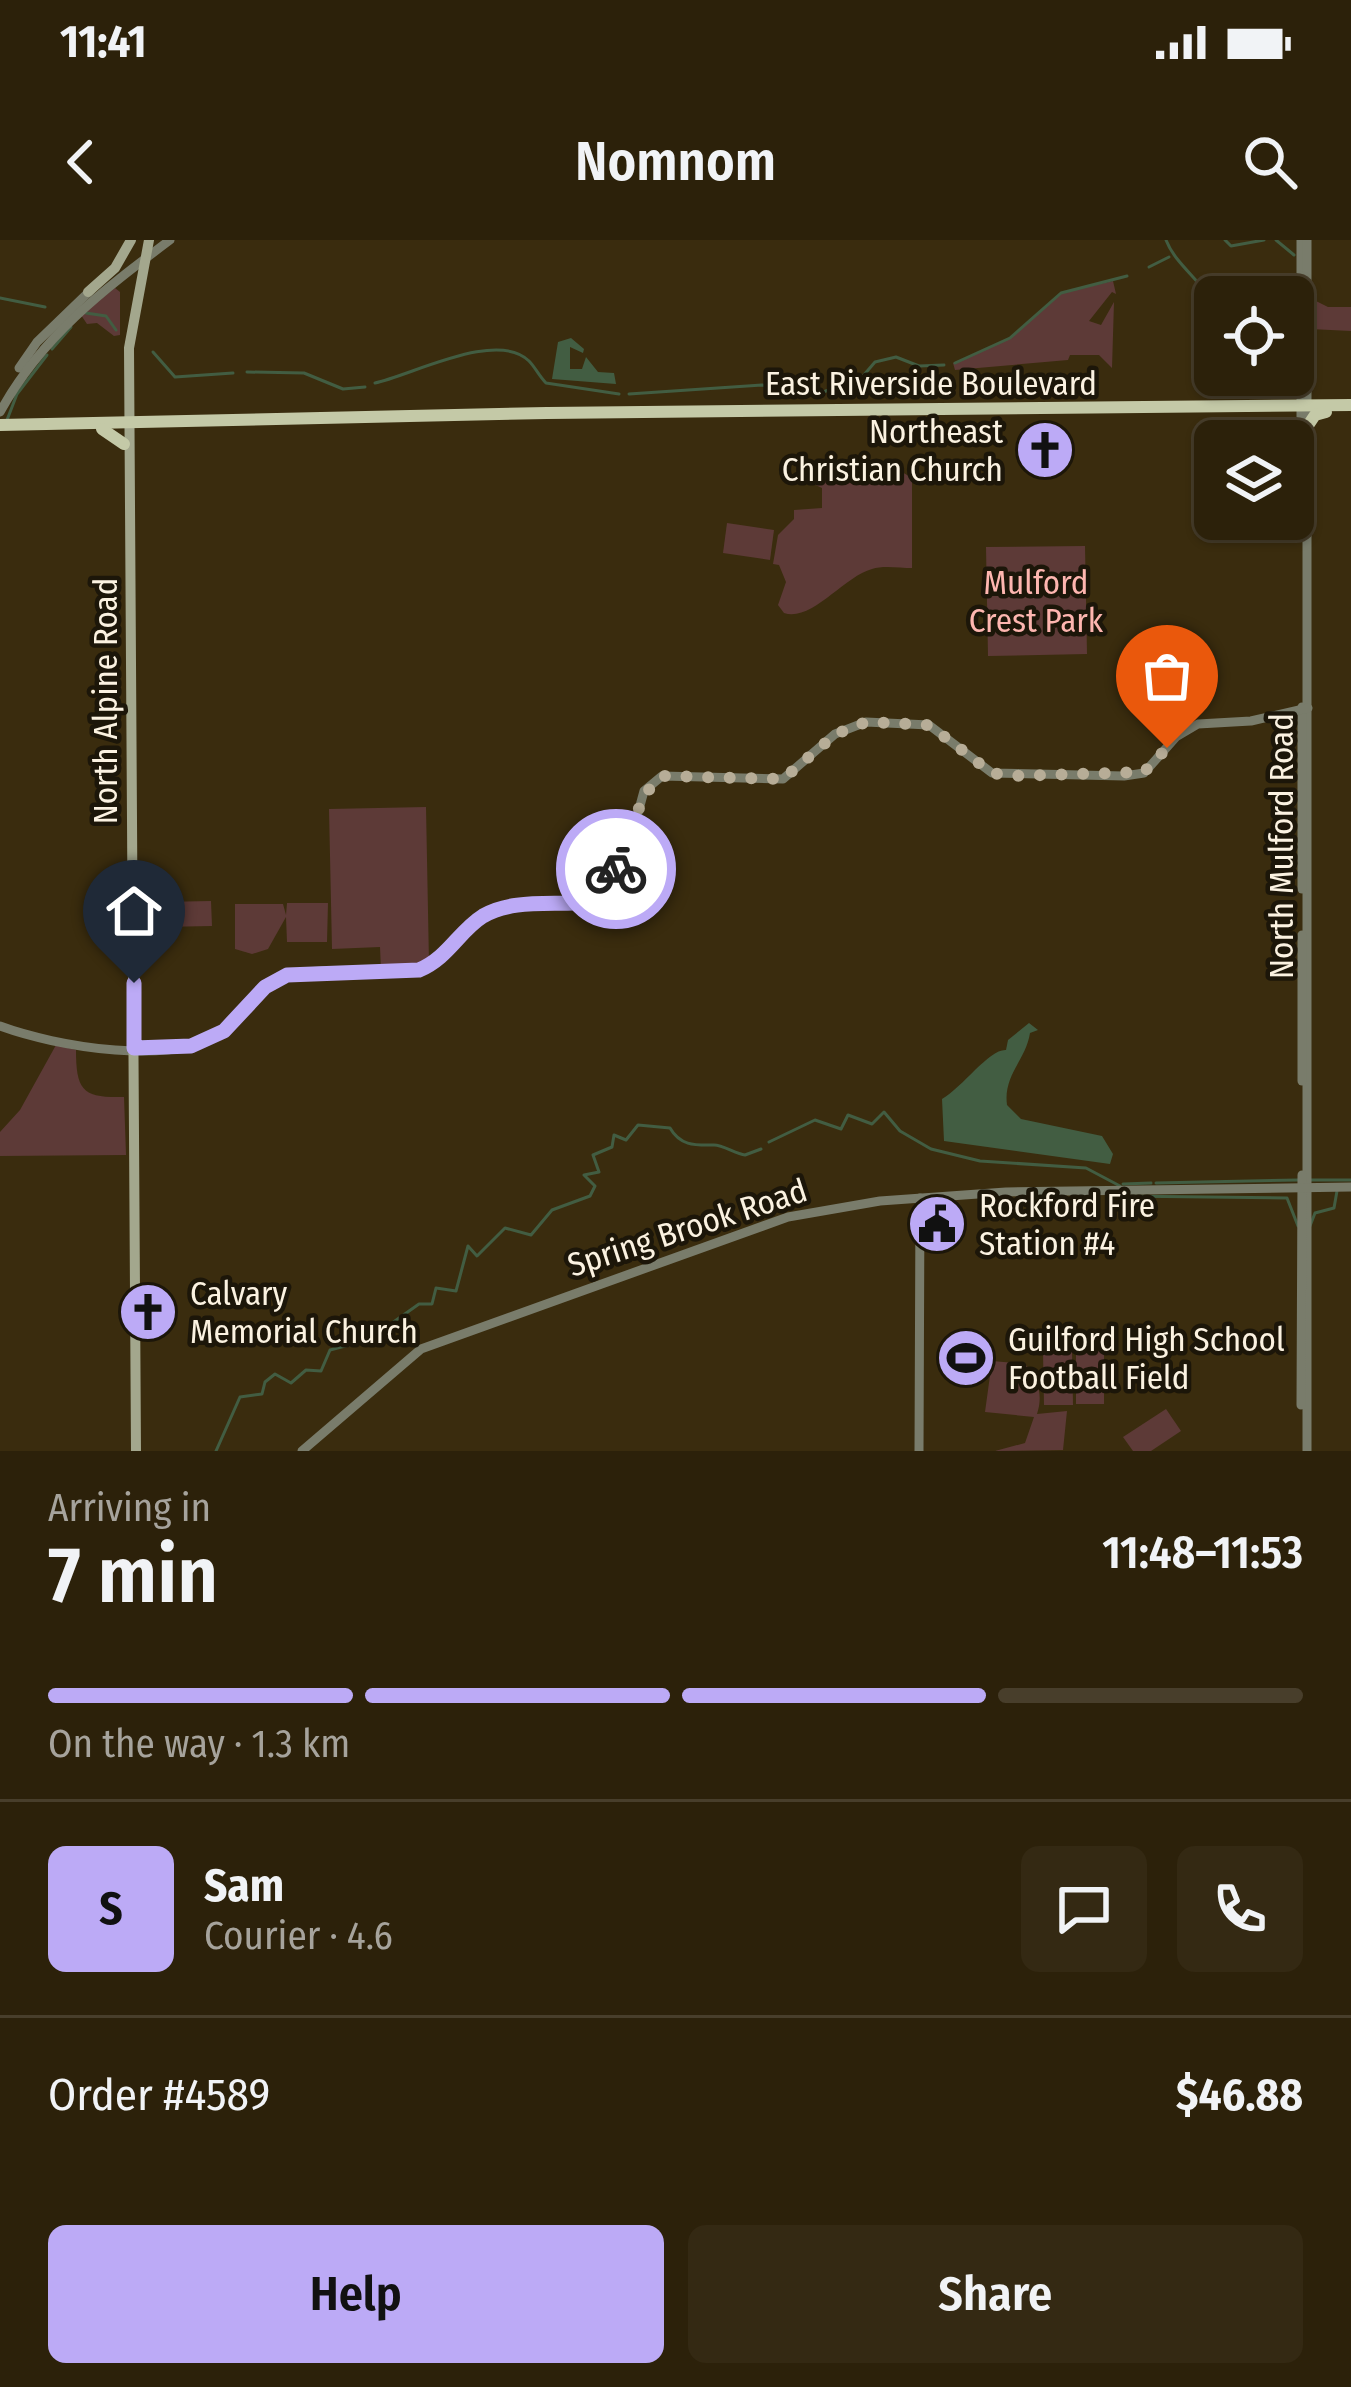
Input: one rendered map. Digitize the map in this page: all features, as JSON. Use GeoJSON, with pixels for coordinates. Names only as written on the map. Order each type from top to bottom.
{"type":"FeatureCollection","features":[{"type":"Feature","properties":{"kind":"main road"},"geometry":{"type":"LineString","coordinates":[[88,292],[115,268],[131,240]]}},
{"type":"Feature","properties":{"kind":"main road","name":"North Alpine Road"},"geometry":{"type":"LineString","coordinates":[[133,1451],[124,348],[146,240]]}},
{"type":"Feature","properties":{"kind":"main road","name":"East Riverside Boulevard"},"geometry":{"type":"LineString","coordinates":[[5,429],[512,416],[1351,409]]}},
{"type":"Feature","properties":{"kind":"main road"},"geometry":{"type":"LineString","coordinates":[[0,412],[5,429]]}},
{"type":"Feature","properties":{"kind":"street"},"geometry":{"type":"LineString","coordinates":[[0,401],[37,342],[88,292],[161,240]]}},
{"type":"Feature","properties":{"kind":"street"},"geometry":{"type":"LineString","coordinates":[[0,412],[59,328],[170,240]]}},
{"type":"Feature","properties":{"kind":"street","name":"North Mulford Road"},"geometry":{"type":"LineString","coordinates":[[1304,240],[1304,1451]]}},
{"type":"Feature","properties":{"kind":"street"},"geometry":{"type":"LineString","coordinates":[[0,1026],[70,1048],[191,1046],[224,1031],[265,987],[287,975],[419,970],[437,961],[482,916],[497,910],[595,901],[629,846],[644,791],[662,776],[783,779],[852,724],[916,721],[992,773],[1124,776],[1156,764],[1192,726],[1251,721],[1305,708]]}},
{"type":"Feature","properties":{"kind":"street"},"geometry":{"type":"LineString","coordinates":[[1305,1201],[1302,1183],[1351,1186]]}},
{"type":"Feature","properties":{"kind":"street","name":"Spring Brook Road"},"geometry":{"type":"LineString","coordinates":[[302,1451],[421,1348],[788,1217],[920,1198],[1302,1183]]}},
{"type":"Feature","properties":{"kind":"street"},"geometry":{"type":"LineString","coordinates":[[1305,1201],[1322,1187]]}},
{"type":"Feature","properties":{"kind":"street"},"geometry":{"type":"LineString","coordinates":[[919,1451],[920,1198]]}},
{"type":"Feature","properties":{"kind":"green space"},"geometry":{"type":"Polygon","coordinates":[[[1113,281],[1116,294],[1112,292],[1089,321],[1101,325],[1114,302],[1112,368],[1099,355],[1070,355],[1068,360],[955,370],[953,363],[1010,338],[1061,293],[1113,281]]]}},
{"type":"Feature","properties":{"kind":"green space"},"geometry":{"type":"Polygon","coordinates":[[[115,288],[120,292],[120,335],[114,336],[97,323],[87,324],[81,315],[115,288]]]}},
{"type":"Feature","properties":{"kind":"green space"},"geometry":{"type":"Polygon","coordinates":[[[1314,300],[1328,307],[1351,307],[1351,331],[1314,329],[1314,300]]]}},
{"type":"Feature","properties":{"kind":"green space"},"geometry":{"type":"Polygon","coordinates":[[[902,472],[912,478],[912,568],[872,569],[805,611],[784,613],[778,605],[786,582],[779,565],[773,564],[778,535],[794,519],[794,510],[822,508],[822,488],[794,475],[902,472]]]}},
{"type":"Feature","properties":{"kind":"green space"},"geometry":{"type":"Polygon","coordinates":[[[727,523],[774,530],[770,560],[723,553],[727,523]]]}},
{"type":"Feature","properties":{"kind":"green space","name":"Mulford Crest Park"},"geometry":{"type":"Polygon","coordinates":[[[1085,546],[1087,654],[988,656],[986,547],[1085,546]]]}},
{"type":"Feature","properties":{"kind":"green space"},"geometry":{"type":"Polygon","coordinates":[[[426,807],[429,963],[381,970],[380,947],[332,949],[329,809],[426,807]]]}},
{"type":"Feature","properties":{"kind":"green space"},"geometry":{"type":"Polygon","coordinates":[[[211,901],[212,926],[161,927],[160,902],[211,901]]]}},
{"type":"Feature","properties":{"kind":"green space"},"geometry":{"type":"Polygon","coordinates":[[[287,903],[328,903],[327,942],[287,942],[286,917],[268,949],[252,954],[235,949],[235,904],[283,904],[286,915],[287,903]]]}},
{"type":"Feature","properties":{"kind":"green space"},"geometry":{"type":"Polygon","coordinates":[[[56,1045],[76,1050],[78,1075],[85,1089],[99,1096],[124,1097],[126,1155],[0,1156],[0,1132],[20,1110],[56,1045]]]}},
{"type":"Feature","properties":{"kind":"green space","name":"Guilford High School Football Field"},"geometry":{"type":"Polygon","coordinates":[[[957,1331],[981,1334],[975,1386],[952,1383],[957,1331]]]}},
{"type":"Feature","properties":{"kind":"green space"},"geometry":{"type":"Polygon","coordinates":[[[1072,1351],[1073,1405],[1044,1405],[1043,1352],[1072,1351]]]}},
{"type":"Feature","properties":{"kind":"green space"},"geometry":{"type":"Polygon","coordinates":[[[1076,1351],[1104,1351],[1104,1404],[1076,1404],[1076,1351]]]}},
{"type":"Feature","properties":{"kind":"green space"},"geometry":{"type":"Polygon","coordinates":[[[992,1361],[1025,1364],[1038,1388],[1037,1414],[1067,1411],[1063,1450],[995,1451],[1025,1443],[1034,1417],[985,1412],[992,1361]]]}},
{"type":"Feature","properties":{"kind":"green space"},"geometry":{"type":"Polygon","coordinates":[[[1166,1409],[1181,1431],[1151,1451],[1133,1451],[1123,1437],[1166,1409]]]}},
{"type":"Feature","properties":{"kind":"shaded area"},"geometry":{"type":"Polygon","coordinates":[[[571,338],[584,349],[583,353],[570,347],[570,369],[582,369],[586,357],[598,372],[614,373],[616,384],[552,379],[558,342],[571,338]]]}},
{"type":"Feature","properties":{"kind":"shaded area"},"geometry":{"type":"Polygon","coordinates":[[[1029,1023],[1038,1030],[1030,1033],[1011,1076],[1007,1105],[1021,1119],[1102,1136],[1113,1154],[1110,1164],[944,1141],[942,1099],[992,1056],[1006,1050],[1008,1040],[1029,1023]]]}},
{"type":"Feature","properties":{"kind":"waterway"},"geometry":{"type":"LineString","coordinates":[[1166,240],[1194,278]]}},
{"type":"Feature","properties":{"kind":"waterway"},"geometry":{"type":"LineString","coordinates":[[1225,240],[1231,246],[1264,240]]}},
{"type":"Feature","properties":{"kind":"waterway"},"geometry":{"type":"LineString","coordinates":[[1276,240],[1294,255]]}},
{"type":"Feature","properties":{"kind":"waterway"},"geometry":{"type":"LineString","coordinates":[[1149,267],[1169,257]]}},
{"type":"Feature","properties":{"kind":"waterway"},"geometry":{"type":"LineString","coordinates":[[955,363],[1010,338],[1061,293],[1127,276]]}},
{"type":"Feature","properties":{"kind":"waterway"},"geometry":{"type":"LineString","coordinates":[[0,298],[45,307]]}},
{"type":"Feature","properties":{"kind":"waterway"},"geometry":{"type":"LineString","coordinates":[[86,313],[106,316],[116,330]]}},
{"type":"Feature","properties":{"kind":"waterway"},"geometry":{"type":"LineString","coordinates":[[52,349],[71,327]]}},
{"type":"Feature","properties":{"kind":"waterway"},"geometry":{"type":"LineString","coordinates":[[375,383],[453,357],[496,350],[515,352],[529,361],[546,383],[619,394]]}},
{"type":"Feature","properties":{"kind":"waterway"},"geometry":{"type":"LineString","coordinates":[[153,352],[175,377],[233,373]]}},
{"type":"Feature","properties":{"kind":"waterway"},"geometry":{"type":"LineString","coordinates":[[7,420],[17,394],[47,355]]}},
{"type":"Feature","properties":{"kind":"waterway"},"geometry":{"type":"LineString","coordinates":[[629,394],[762,385],[816,395],[863,376],[875,362],[896,357],[919,366],[944,365]]}},
{"type":"Feature","properties":{"kind":"waterway"},"geometry":{"type":"LineString","coordinates":[[247,372],[304,373],[343,389],[365,387]]}},
{"type":"Feature","properties":{"kind":"waterway"},"geometry":{"type":"LineString","coordinates":[[769,1142],[815,1120],[841,1129],[848,1115],[872,1124],[884,1112],[900,1131],[931,1149],[980,1161],[1086,1168],[1120,1186]]}},
{"type":"Feature","properties":{"kind":"waterway"},"geometry":{"type":"LineString","coordinates":[[216,1451],[240,1397],[262,1394],[265,1382],[275,1374],[291,1383],[306,1370],[321,1371],[330,1350],[368,1340],[419,1304],[432,1304],[436,1288],[456,1291],[468,1246],[477,1256],[505,1228],[531,1235],[552,1210],[590,1196],[595,1186],[584,1175],[599,1172],[593,1155],[612,1147],[614,1135],[626,1140],[638,1125],[670,1128],[690,1144],[718,1145],[745,1155],[761,1149]]}},
{"type":"Feature","properties":{"kind":"waterway"},"geometry":{"type":"LineString","coordinates":[[1156,1183],[1298,1180]]}},
{"type":"Feature","properties":{"kind":"waterway"},"geometry":{"type":"LineString","coordinates":[[1311,1180],[1351,1180]]}},
{"type":"Feature","properties":{"kind":"waterway"},"geometry":{"type":"LineString","coordinates":[[1123,1184],[1151,1183]]}},
{"type":"Feature","properties":{"kind":"waterway"},"geometry":{"type":"LineString","coordinates":[[1310,1226],[1315,1213],[1334,1208],[1337,1191]]}},
{"type":"Feature","properties":{"kind":"waterway"},"geometry":{"type":"LineString","coordinates":[[1121,1196],[1287,1198],[1298,1226]]}},
{"type":"Feature","properties":{"kind":"way so far"},"geometry":{"type":"LineString","coordinates":[[616,869],[638,822],[644,791],[662,776],[783,779],[852,724],[916,721],[929,725],[958,752],[992,773],[1011,776],[1124,776],[1144,772],[1167,748]]}},
{"type":"Feature","properties":{"kind":"place","name":"Northeast Christian Church"},"geometry":{"type":"Point","coordinates":[1045,450]}},
{"type":"Feature","properties":{"kind":"place","name":"Rockford Fire Station #4"},"geometry":{"type":"Point","coordinates":[937,1224]}},
{"type":"Feature","properties":{"kind":"place","name":"Calvary Memorial Church"},"geometry":{"type":"Point","coordinates":[148,1312]}},
{"type":"Feature","properties":{"kind":"place","name":"Guilford High School Football Field"},"geometry":{"type":"Point","coordinates":[966,1358]}},
{"type":"Feature","properties":{"kind":"route"},"geometry":{"type":"LineString","coordinates":[[134,983],[134,1048],[191,1046],[224,1031],[265,987],[287,975],[419,970],[437,961],[482,916],[516,906],[595,901],[616,869]]}}]}
